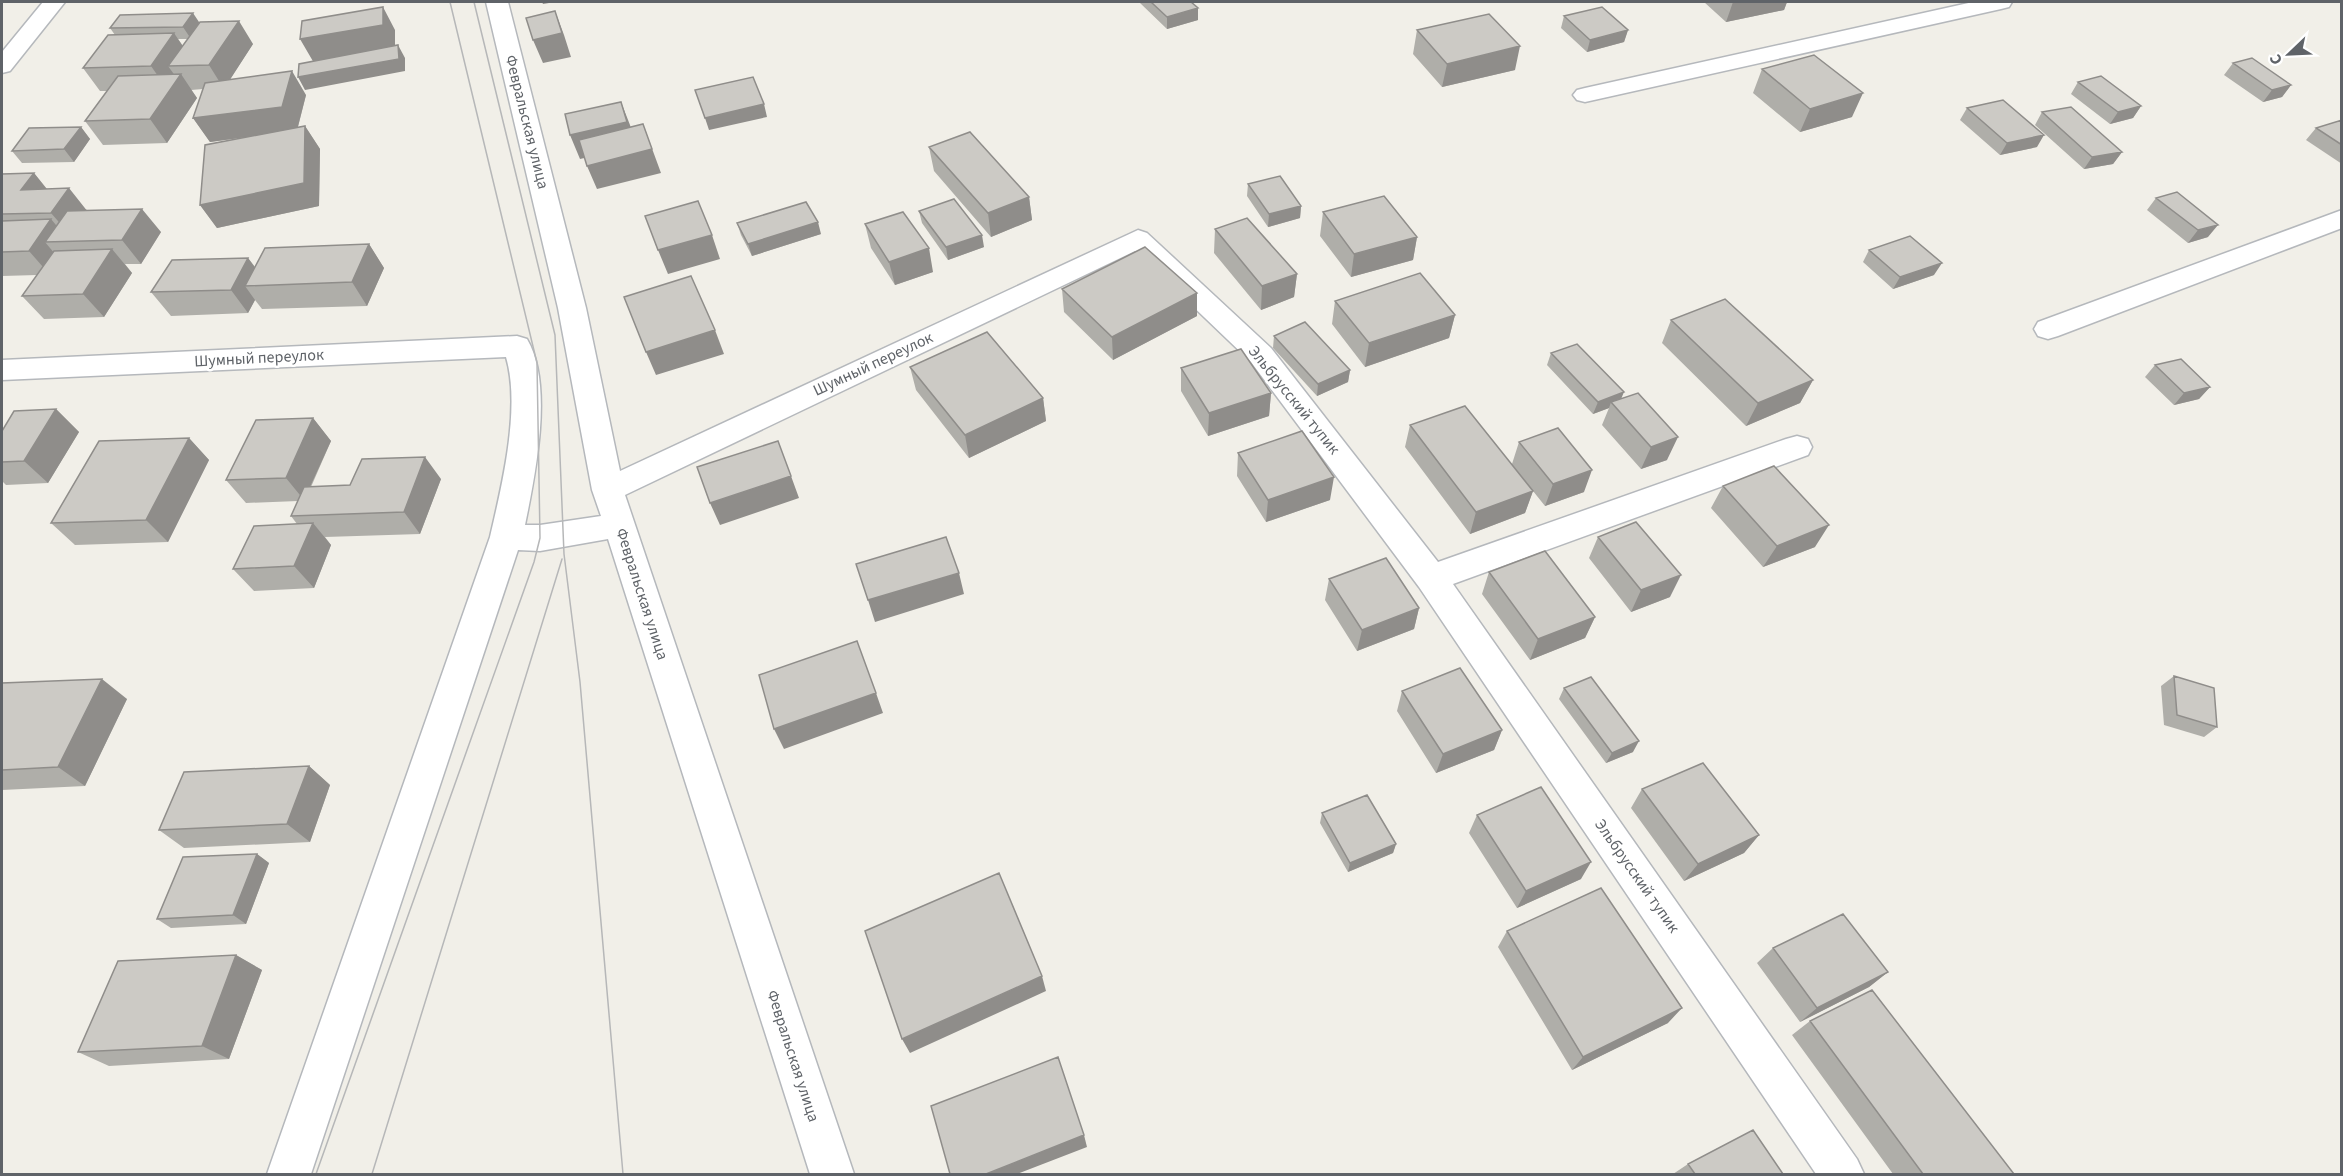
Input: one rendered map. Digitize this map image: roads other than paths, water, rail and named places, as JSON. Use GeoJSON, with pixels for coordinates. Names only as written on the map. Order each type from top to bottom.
{"type":"FeatureCollection","features":[{"type":"Feature","properties":{"kind":"street"},"geometry":{"type":"LineString","coordinates":[[2,66],[54,2]]}},
{"type":"Feature","properties":{"kind":"street","name":"Февральская улица"},"geometry":{"type":"LineString","coordinates":[[497,2],[572,308],[608,490],[832,1174]]}},
{"type":"Feature","properties":{"kind":"street"},"geometry":{"type":"LineString","coordinates":[[1585,95],[2001,2]]}},
{"type":"Feature","properties":{"kind":"street"},"geometry":{"type":"LineString","coordinates":[[2048,330],[2342,218]]}},
{"type":"Feature","properties":{"kind":"street","name":"Шумный переулок"},"geometry":{"type":"LineString","coordinates":[[608,490],[1138,239]]}},
{"type":"Feature","properties":{"kind":"street","name":"Эльбрусский тупик"},"geometry":{"type":"LineString","coordinates":[[1138,239],[1261,355],[1431,578],[1842,1174]]}},
{"type":"Feature","properties":{"kind":"street","name":"Шумный переулок"},"geometry":{"type":"LineString","coordinates":[[2,370],[517,346],[526,376],[522,466],[506,537]]}},
{"type":"Feature","properties":{"kind":"street"},"geometry":{"type":"LineString","coordinates":[[1431,578],[1797,447]]}},
{"type":"Feature","properties":{"kind":"street"},"geometry":{"type":"LineString","coordinates":[[289,1174],[506,537],[540,538],[619,525]]}},
{"type":"Feature","properties":{"kind":"tram line"},"geometry":{"type":"LineString","coordinates":[[316,1174],[534,562],[540,538],[537,363],[450,2]]}},
{"type":"Feature","properties":{"kind":"tram line"},"geometry":{"type":"LineString","coordinates":[[474,2],[555,335],[564,554],[580,682],[623,1174]]}},
{"type":"Feature","properties":{"kind":"tram line"},"geometry":{"type":"LineString","coordinates":[[372,1174],[562,559]]}}]}
